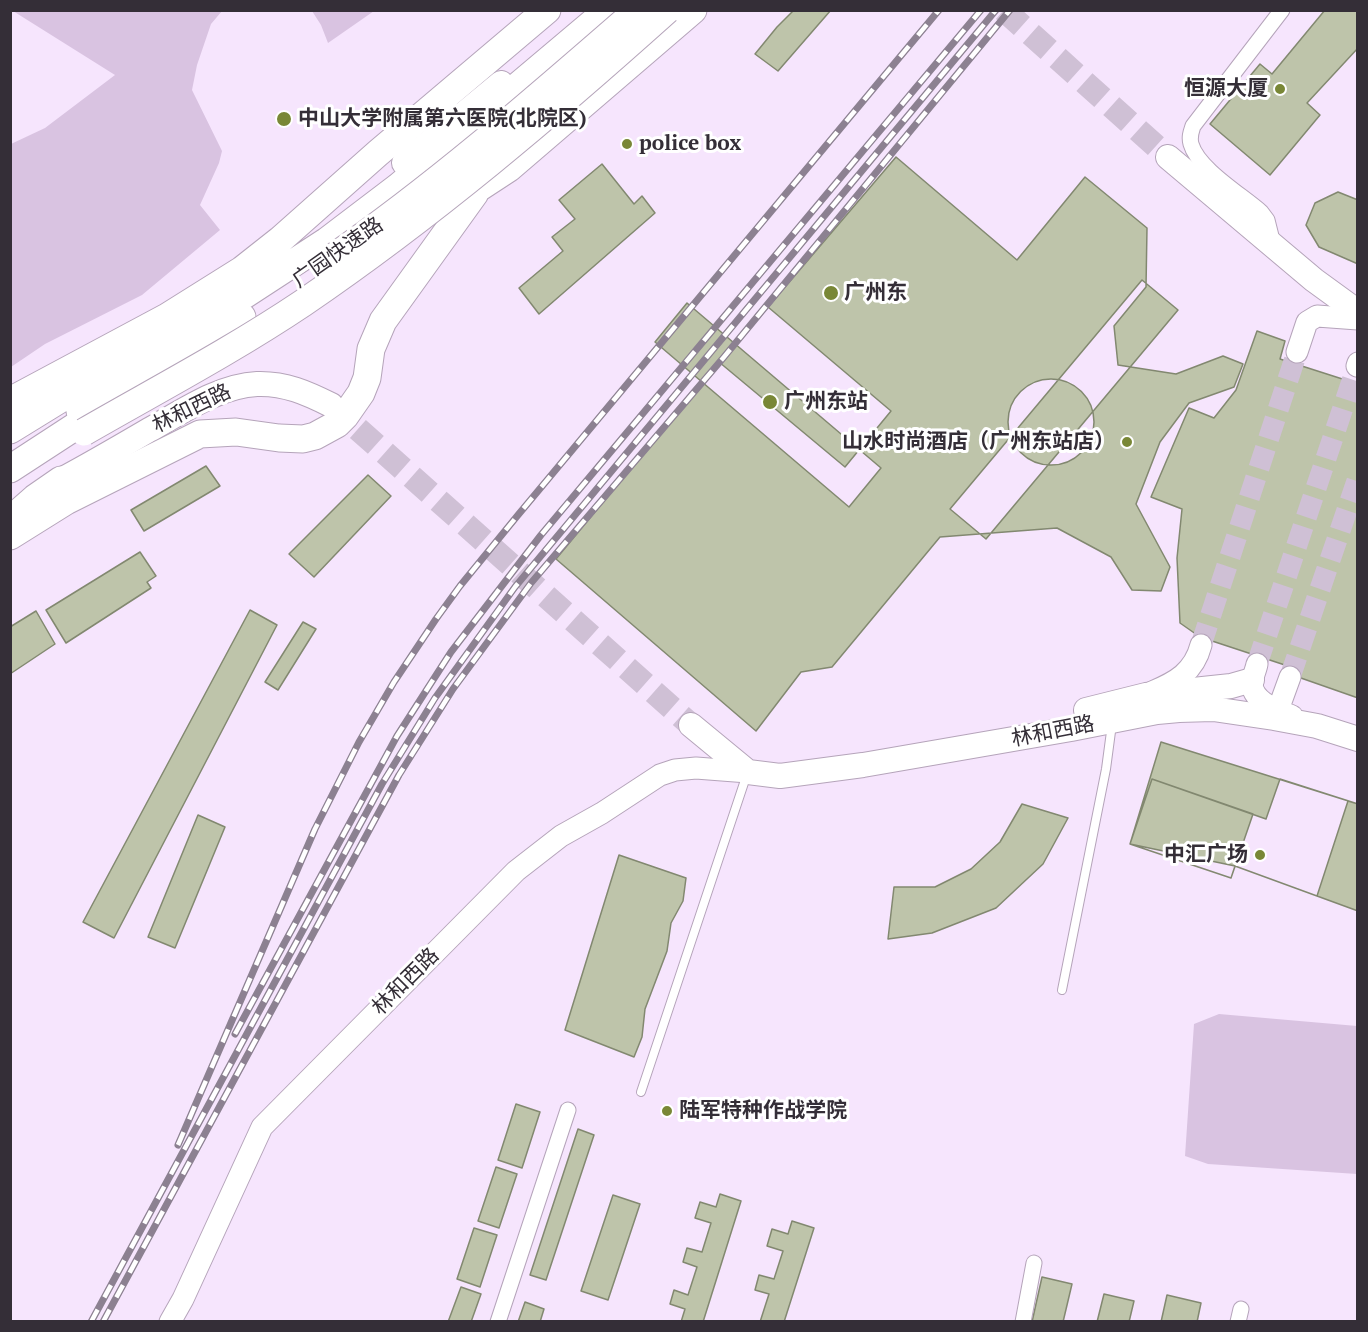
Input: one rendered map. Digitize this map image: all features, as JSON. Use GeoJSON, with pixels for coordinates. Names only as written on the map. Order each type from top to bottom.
{"type":"FeatureCollection","features":[{"type":"Feature","properties":{"kind":"highway"},"geometry":{"type":"LineString","coordinates":[[10,430],[75,390],[235,301],[280,240],[369,160],[547,10]]}},
{"type":"Feature","properties":{"kind":"highway"},"geometry":{"type":"LineString","coordinates":[[10,401],[167,317],[327,241],[398,187],[608,10]]}},
{"type":"Feature","properties":{"kind":"highway","name":"广园快速路"},"geometry":{"type":"LineString","coordinates":[[10,455],[232,323],[300,280],[366,234],[448,172],[638,10]]}},
{"type":"Feature","properties":{"kind":"highway","name":"广园快速路"},"geometry":{"type":"LineString","coordinates":[[10,484],[84,432],[267,326],[374,253],[522,137],[667,10]]}},
{"type":"Feature","properties":{"kind":"highway"},"geometry":{"type":"LineString","coordinates":[[10,469],[89,416],[206,350],[223,342],[279,328],[509,168],[693,10]]}},
{"type":"Feature","properties":{"kind":"highway"},"geometry":{"type":"LineString","coordinates":[[254,275],[404,163]]}},
{"type":"Feature","properties":{"kind":"highway"},"geometry":{"type":"LineString","coordinates":[[10,536],[66,501],[200,434],[236,432],[303,439],[315,436],[337,423],[345,416],[361,393],[367,378],[371,349],[383,321],[479,188]]}},
{"type":"Feature","properties":{"kind":"highway"},"geometry":{"type":"LineString","coordinates":[[10,552],[31,536],[200,434]]}},
{"type":"Feature","properties":{"kind":"highway"},"geometry":{"type":"LineString","coordinates":[[10,509],[35,492],[61,480]]}},
{"type":"Feature","properties":{"kind":"highway"},"geometry":{"type":"LineString","coordinates":[[10,521],[35,498],[61,480]]}},
{"type":"Feature","properties":{"kind":"main road"},"geometry":{"type":"LineString","coordinates":[[404,163],[589,10]]}},
{"type":"Feature","properties":{"kind":"main road"},"geometry":{"type":"LineString","coordinates":[[1168,157],[1322,286],[1358,312]]}},
{"type":"Feature","properties":{"kind":"main road"},"geometry":{"type":"LineString","coordinates":[[1297,352],[1307,322],[1317,316],[1358,319]]}},
{"type":"Feature","properties":{"kind":"main road","name":"林和西路"},"geometry":{"type":"LineString","coordinates":[[61,480],[208,398],[238,386],[281,385],[305,392],[331,405]]}},
{"type":"Feature","properties":{"kind":"main road"},"geometry":{"type":"LineString","coordinates":[[1146,695],[1172,684],[1183,676],[1199,652],[1195,680],[1200,689],[1234,712]]}},
{"type":"Feature","properties":{"kind":"main road"},"geometry":{"type":"LineString","coordinates":[[1254,672],[1253,687],[1259,697],[1269,706],[1317,726]]}},
{"type":"Feature","properties":{"kind":"main road","name":"林和西路"},"geometry":{"type":"LineString","coordinates":[[748,772],[782,761],[1041,719],[1146,695],[1231,686],[1254,672]]}},
{"type":"Feature","properties":{"kind":"main road"},"geometry":{"type":"LineString","coordinates":[[1278,710],[1290,677]]}},
{"type":"Feature","properties":{"kind":"main road","name":"林和西路"},"geometry":{"type":"LineString","coordinates":[[170,1322],[183,1299],[262,1127],[516,871],[561,836],[602,813],[660,775],[675,770],[696,768],[780,776],[863,765],[1157,712],[1198,709],[1234,712],[1317,726],[1358,739]]}},
{"type":"Feature","properties":{"kind":"main road"},"geometry":{"type":"LineString","coordinates":[[692,725],[748,772]]}},
{"type":"Feature","properties":{"kind":"street"},"geometry":{"type":"LineString","coordinates":[[1273,244],[1267,220],[1261,212],[1204,165],[1191,146],[1190,136],[1193,126],[1282,10]]}},
{"type":"Feature","properties":{"kind":"street"},"geometry":{"type":"LineString","coordinates":[[498,1322],[568,1110]]}},
{"type":"Feature","properties":{"kind":"street"},"geometry":{"type":"LineString","coordinates":[[1023,1322],[1034,1263]]}},
{"type":"Feature","properties":{"kind":"lane"},"geometry":{"type":"LineString","coordinates":[[1062,990],[1106,769],[1112,720]]}},
{"type":"Feature","properties":{"kind":"lane"},"geometry":{"type":"LineString","coordinates":[[641,1092],[748,772]]}},
{"type":"Feature","properties":{"kind":"shaded area"},"geometry":{"type":"Polygon","coordinates":[[[13,11],[222,11],[211,24],[197,65],[192,90],[222,151],[200,205],[220,230],[142,295],[45,344],[11,367],[11,144],[45,128],[115,75],[13,11]]]}},
{"type":"Feature","properties":{"kind":"shaded area"},"geometry":{"type":"Polygon","coordinates":[[[312,11],[374,11],[328,43],[312,11]]]}},
{"type":"Feature","properties":{"kind":"shaded area"},"geometry":{"type":"Polygon","coordinates":[[[1219,1014],[1357,1026],[1357,1174],[1208,1164],[1185,1156],[1194,1024],[1219,1014]]]}},
{"type":"Feature","properties":{"kind":"building"},"geometry":{"type":"Polygon","coordinates":[[[794,10],[831,10],[778,71],[755,54],[794,10]]]}},
{"type":"Feature","properties":{"kind":"building","name":"恒源大厦"},"geometry":{"type":"Polygon","coordinates":[[[1325,10],[1358,10],[1358,48],[1307,103],[1320,115],[1270,175],[1210,124],[1260,64],[1272,74],[1325,10]]]}},
{"type":"Feature","properties":{"kind":"building","name":"广州东站"},"geometry":{"type":"Polygon","coordinates":[[[896,157],[1017,260],[1085,177],[1147,228],[1146,287],[1114,326],[1118,365],[1176,374],[1223,356],[1243,364],[1234,387],[1189,403],[1160,442],[1136,504],[1170,567],[1161,591],[1132,590],[1111,557],[1057,528],[940,537],[832,667],[801,672],[756,731],[556,559],[719,362],[845,467],[891,411],[768,307],[896,157]]]}},
{"type":"Feature","properties":{"kind":"building"},"geometry":{"type":"Polygon","coordinates":[[[602,164],[634,204],[642,196],[655,213],[539,314],[519,288],[563,251],[552,237],[575,219],[559,200],[602,164]]]}},
{"type":"Feature","properties":{"kind":"building"},"geometry":{"type":"Polygon","coordinates":[[[1338,192],[1358,200],[1358,264],[1319,247],[1306,225],[1315,203],[1338,192]]]}},
{"type":"Feature","properties":{"kind":"building"},"geometry":{"type":"Polygon","coordinates":[[[1142,280],[1178,310],[986,539],[950,509],[1142,280]]]}},
{"type":"Feature","properties":{"kind":"building","name":"广州东站"},"geometry":{"type":"Polygon","coordinates":[[[687,303],[881,468],[849,507],[655,342],[687,303]]]}},
{"type":"Feature","properties":{"kind":"building"},"geometry":{"type":"Polygon","coordinates":[[[1257,331],[1285,341],[1280,359],[1358,384],[1358,698],[1298,677],[1300,670],[1200,637],[1180,623],[1177,558],[1182,509],[1151,497],[1189,408],[1214,418],[1236,390],[1257,331]]]}},
{"type":"Feature","properties":{"kind":"building"},"geometry":{"type":"Polygon","coordinates":[[[1051,379],[1067,383],[1081,392],[1090,406],[1094,422],[1090,438],[1081,452],[1067,461],[1051,465],[1035,461],[1021,452],[1012,438],[1008,422],[1012,406],[1021,392],[1035,383],[1051,379]]]}},
{"type":"Feature","properties":{"kind":"building"},"geometry":{"type":"Polygon","coordinates":[[[206,466],[220,486],[144,531],[131,510],[206,466]]]}},
{"type":"Feature","properties":{"kind":"building"},"geometry":{"type":"Polygon","coordinates":[[[368,475],[391,496],[314,577],[289,554],[368,475]]]}},
{"type":"Feature","properties":{"kind":"building"},"geometry":{"type":"Polygon","coordinates":[[[140,552],[156,576],[147,582],[151,588],[66,643],[46,610],[140,552]]]}},
{"type":"Feature","properties":{"kind":"building"},"geometry":{"type":"Polygon","coordinates":[[[250,610],[277,625],[114,938],[83,922],[250,610]]]}},
{"type":"Feature","properties":{"kind":"building"},"geometry":{"type":"Polygon","coordinates":[[[36,611],[55,644],[10,674],[10,627],[36,611]]]}},
{"type":"Feature","properties":{"kind":"building"},"geometry":{"type":"Polygon","coordinates":[[[303,622],[316,629],[278,690],[265,682],[303,622]]]}},
{"type":"Feature","properties":{"kind":"building","name":"中汇广场"},"geometry":{"type":"Polygon","coordinates":[[[1161,742],[1358,804],[1358,911],[1235,866],[1130,844],[1161,742]]]}},
{"type":"Feature","properties":{"kind":"building"},"geometry":{"type":"Polygon","coordinates":[[[1152,779],[1253,814],[1231,878],[1130,844],[1152,779]]]}},
{"type":"Feature","properties":{"kind":"building","name":"中汇广场"},"geometry":{"type":"Polygon","coordinates":[[[1152,779],[1266,819],[1280,779],[1358,804],[1358,911],[1235,866],[1231,878],[1130,844],[1152,779]]]}},
{"type":"Feature","properties":{"kind":"building"},"geometry":{"type":"Polygon","coordinates":[[[1348,801],[1358,804],[1358,911],[1317,896],[1348,801]]]}},
{"type":"Feature","properties":{"kind":"building"},"geometry":{"type":"Polygon","coordinates":[[[1022,804],[1068,818],[1043,864],[996,908],[932,933],[888,939],[894,887],[935,887],[971,869],[1000,842],[1022,804]]]}},
{"type":"Feature","properties":{"kind":"building"},"geometry":{"type":"Polygon","coordinates":[[[198,815],[225,827],[175,948],[148,937],[198,815]]]}},
{"type":"Feature","properties":{"kind":"building"},"geometry":{"type":"Polygon","coordinates":[[[619,855],[686,878],[683,901],[671,923],[667,951],[645,1009],[642,1037],[634,1057],[565,1030],[619,855]]]}},
{"type":"Feature","properties":{"kind":"building"},"geometry":{"type":"Polygon","coordinates":[[[516,1104],[540,1112],[522,1168],[498,1160],[516,1104]]]}},
{"type":"Feature","properties":{"kind":"building"},"geometry":{"type":"Polygon","coordinates":[[[578,1129],[594,1135],[546,1280],[530,1275],[578,1129]]]}},
{"type":"Feature","properties":{"kind":"building"},"geometry":{"type":"Polygon","coordinates":[[[496,1167],[517,1174],[499,1228],[478,1221],[496,1167]]]}},
{"type":"Feature","properties":{"kind":"building"},"geometry":{"type":"Polygon","coordinates":[[[720,1194],[741,1201],[703,1322],[681,1322],[685,1309],[670,1304],[674,1290],[688,1295],[697,1267],[683,1262],[687,1248],[702,1252],[711,1223],[695,1218],[700,1202],[716,1207],[720,1194]]]}},
{"type":"Feature","properties":{"kind":"building"},"geometry":{"type":"Polygon","coordinates":[[[613,1195],[640,1204],[608,1300],[581,1291],[613,1195]]]}},
{"type":"Feature","properties":{"kind":"building"},"geometry":{"type":"Polygon","coordinates":[[[792,1221],[814,1228],[784,1322],[760,1322],[769,1294],[755,1290],[759,1275],[774,1279],[783,1251],[767,1246],[772,1229],[788,1234],[792,1221]]]}},
{"type":"Feature","properties":{"kind":"building"},"geometry":{"type":"Polygon","coordinates":[[[474,1228],[497,1235],[480,1287],[457,1279],[474,1228]]]}},
{"type":"Feature","properties":{"kind":"building"},"geometry":{"type":"Polygon","coordinates":[[[1042,1277],[1072,1284],[1063,1322],[1032,1322],[1042,1277]]]}},
{"type":"Feature","properties":{"kind":"building"},"geometry":{"type":"Polygon","coordinates":[[[461,1287],[481,1294],[471,1322],[448,1322],[461,1287]]]}},
{"type":"Feature","properties":{"kind":"building"},"geometry":{"type":"Polygon","coordinates":[[[1104,1294],[1134,1301],[1129,1322],[1097,1322],[1104,1294]]]}},
{"type":"Feature","properties":{"kind":"building"},"geometry":{"type":"Polygon","coordinates":[[[1167,1295],[1201,1303],[1197,1322],[1161,1322],[1167,1295]]]}},
{"type":"Feature","properties":{"kind":"building"},"geometry":{"type":"Polygon","coordinates":[[[525,1302],[544,1309],[540,1322],[518,1322],[525,1302]]]}},
{"type":"Feature","properties":{"kind":"tunnel"},"geometry":{"type":"LineString","coordinates":[[1004,10],[1168,157]]}},
{"type":"Feature","properties":{"kind":"tunnel"},"geometry":{"type":"LineString","coordinates":[[1201,645],[1297,352]]}},
{"type":"Feature","properties":{"kind":"tunnel"},"geometry":{"type":"LineString","coordinates":[[1257,664],[1357,366]]}},
{"type":"Feature","properties":{"kind":"tunnel"},"geometry":{"type":"LineString","coordinates":[[331,405],[691,725]]}},
{"type":"Feature","properties":{"kind":"tunnel"},"geometry":{"type":"LineString","coordinates":[[1290,677],[1358,478]]}},
{"type":"Feature","properties":{"kind":"railway"},"geometry":{"type":"LineString","coordinates":[[178,1145],[315,829],[359,742],[394,682],[436,619],[518,515],[939,10]]}},
{"type":"Feature","properties":{"kind":"railway"},"geometry":{"type":"LineString","coordinates":[[235,1034],[397,736],[451,652],[541,535],[981,10]]}},
{"type":"Feature","properties":{"kind":"railway"},"geometry":{"type":"LineString","coordinates":[[91,1322],[382,784],[435,698],[515,587],[996,10]]}},
{"type":"Feature","properties":{"kind":"railway"},"geometry":{"type":"LineString","coordinates":[[103,1322],[399,775],[453,689],[531,583],[724,357],[1010,10]]}},
{"type":"Feature","properties":{"kind":"place","name":"恒源大厦"},"geometry":{"type":"Point","coordinates":[1280,89]}},
{"type":"Feature","properties":{"kind":"place","name":"中山大学附属第六医院(北院区)"},"geometry":{"type":"Point","coordinates":[284,119]}},
{"type":"Feature","properties":{"kind":"place","name":"police box"},"geometry":{"type":"Point","coordinates":[627,144]}},
{"type":"Feature","properties":{"kind":"place","name":"广州东"},"geometry":{"type":"Point","coordinates":[831,293]}},
{"type":"Feature","properties":{"kind":"place","name":"广州东站"},"geometry":{"type":"Point","coordinates":[770,402]}},
{"type":"Feature","properties":{"kind":"place","name":"山水时尚酒店（广州东站店）"},"geometry":{"type":"Point","coordinates":[1127,442]}},
{"type":"Feature","properties":{"kind":"place","name":"中汇广场"},"geometry":{"type":"Point","coordinates":[1260,855]}},
{"type":"Feature","properties":{"kind":"place","name":"陆军特种作战学院"},"geometry":{"type":"Point","coordinates":[667,1111]}}]}
